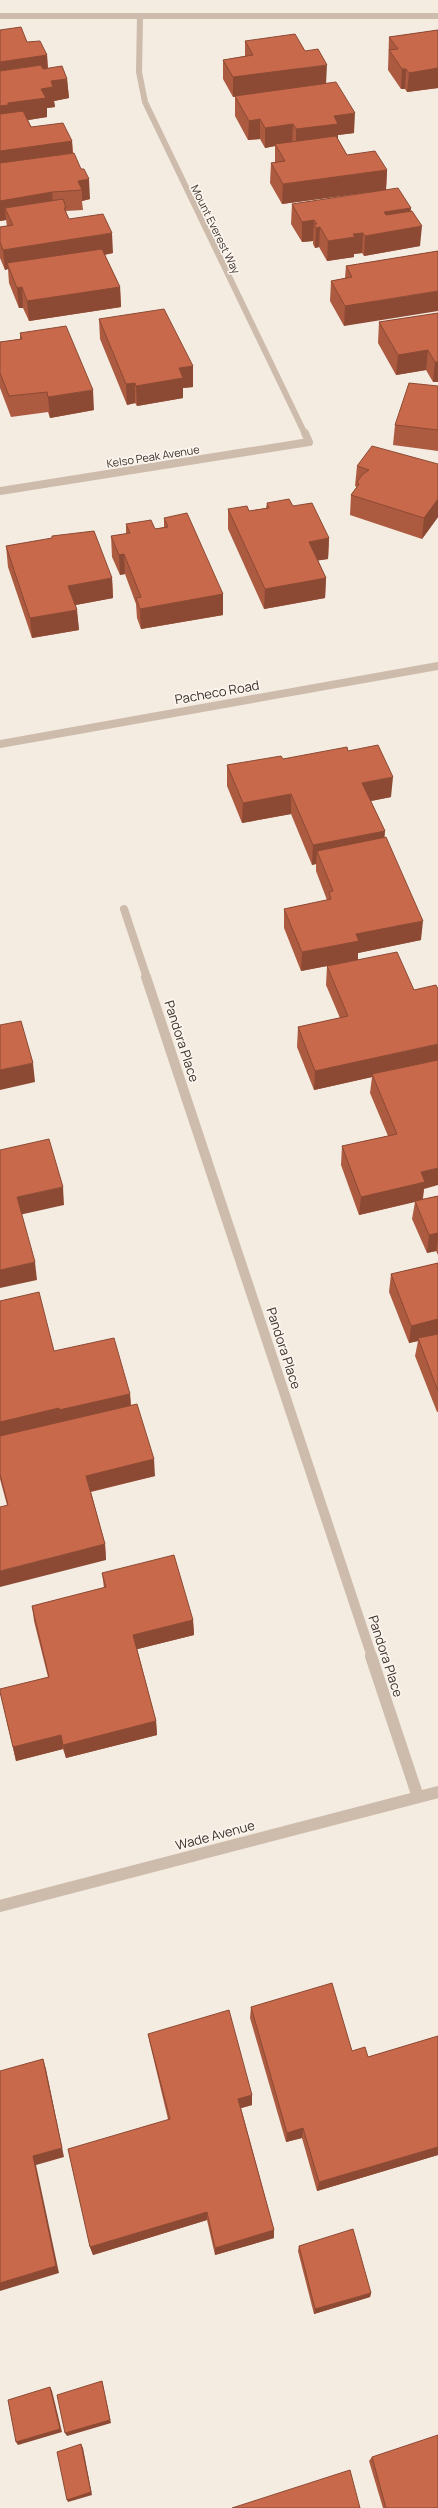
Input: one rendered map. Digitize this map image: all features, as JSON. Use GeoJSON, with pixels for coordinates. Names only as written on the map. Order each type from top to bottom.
{"type":"FeatureCollection","features":[{"type":"Feature","properties":{"kind":"street"},"geometry":{"type":"LineString","coordinates":[[0,16],[438,16]]}},
{"type":"Feature","properties":{"kind":"street","name":"Mount Everest Way"},"geometry":{"type":"LineString","coordinates":[[140,16],[139,72],[145,102],[309,442]]}},
{"type":"Feature","properties":{"kind":"street","name":"Kelso Peak Avenue"},"geometry":{"type":"LineString","coordinates":[[0,491],[309,442]]}},
{"type":"Feature","properties":{"kind":"street","name":"Pacheco Road"},"geometry":{"type":"LineString","coordinates":[[0,744],[438,666]]}},
{"type":"Feature","properties":{"kind":"street","name":"Pandora Place"},"geometry":{"type":"LineString","coordinates":[[124,909],[418,1797]]}},
{"type":"Feature","properties":{"kind":"street","name":"Wade Avenue"},"geometry":{"type":"LineString","coordinates":[[0,1906],[438,1792]]}},
{"type":"Feature","properties":{"kind":"building"},"geometry":{"type":"Polygon","coordinates":[[[21,27],[27,42],[40,41],[47,55],[0,62],[0,30],[21,27]]]}},
{"type":"Feature","properties":{"kind":"building"},"geometry":{"type":"Polygon","coordinates":[[[438,30],[438,68],[409,73],[406,69],[402,69],[389,50],[398,49],[389,37],[438,30]]]}},
{"type":"Feature","properties":{"kind":"building"},"geometry":{"type":"Polygon","coordinates":[[[295,34],[305,51],[318,49],[327,65],[233,77],[223,60],[253,55],[245,41],[295,34]]]}},
{"type":"Feature","properties":{"kind":"building"},"geometry":{"type":"Polygon","coordinates":[[[41,65],[43,69],[62,66],[67,79],[51,81],[53,87],[41,89],[46,98],[8,103],[8,105],[0,106],[0,71],[41,65]]]}},
{"type":"Feature","properties":{"kind":"building"},"geometry":{"type":"Polygon","coordinates":[[[336,82],[355,113],[334,116],[338,124],[296,129],[293,124],[265,128],[260,119],[249,121],[235,96],[336,82]]]}},
{"type":"Feature","properties":{"kind":"building"},"geometry":{"type":"Polygon","coordinates":[[[23,111],[31,127],[63,123],[72,141],[0,151],[0,114],[23,111]]]}},
{"type":"Feature","properties":{"kind":"building"},"geometry":{"type":"Polygon","coordinates":[[[336,136],[347,155],[375,151],[387,170],[283,184],[271,163],[285,161],[275,144],[336,136]]]}},
{"type":"Feature","properties":{"kind":"building"},"geometry":{"type":"Polygon","coordinates":[[[74,153],[81,169],[84,169],[89,179],[78,181],[82,190],[52,192],[0,201],[0,163],[74,153]]]}},
{"type":"Feature","properties":{"kind":"building"},"geometry":{"type":"Polygon","coordinates":[[[398,188],[411,208],[384,212],[386,215],[412,211],[422,226],[365,236],[363,233],[353,234],[355,237],[328,241],[320,227],[316,228],[314,224],[317,224],[314,220],[302,222],[292,204],[398,188]]]}},
{"type":"Feature","properties":{"kind":"building"},"geometry":{"type":"Polygon","coordinates":[[[63,199],[66,208],[64,208],[69,219],[103,214],[112,233],[3,250],[0,242],[0,227],[13,225],[5,208],[63,199]]]}},
{"type":"Feature","properties":{"kind":"building"},"geometry":{"type":"Polygon","coordinates":[[[102,249],[120,287],[27,301],[22,287],[17,288],[7,263],[102,249]]]}},
{"type":"Feature","properties":{"kind":"building"},"geometry":{"type":"Polygon","coordinates":[[[438,251],[438,291],[345,306],[331,281],[352,277],[346,266],[438,251]]]}},
{"type":"Feature","properties":{"kind":"building"},"geometry":{"type":"Polygon","coordinates":[[[164,309],[193,366],[179,368],[183,378],[136,386],[135,383],[126,384],[99,319],[164,309]]]}},
{"type":"Feature","properties":{"kind":"building"},"geometry":{"type":"Polygon","coordinates":[[[438,313],[438,362],[435,362],[428,350],[398,355],[379,322],[438,313]]]}},
{"type":"Feature","properties":{"kind":"building"},"geometry":{"type":"Polygon","coordinates":[[[66,326],[93,390],[48,397],[47,392],[9,396],[0,373],[0,342],[22,339],[20,333],[66,326]]]}},
{"type":"Feature","properties":{"kind":"building"},"geometry":{"type":"Polygon","coordinates":[[[409,383],[438,386],[438,430],[395,425],[409,383]]]}},
{"type":"Feature","properties":{"kind":"building"},"geometry":{"type":"Polygon","coordinates":[[[372,446],[438,464],[438,499],[424,518],[351,495],[359,484],[357,482],[363,474],[369,470],[357,466],[372,446]]]}},
{"type":"Feature","properties":{"kind":"building"},"geometry":{"type":"Polygon","coordinates":[[[289,499],[293,506],[312,503],[329,538],[309,542],[326,578],[265,589],[228,509],[247,506],[249,511],[269,508],[267,503],[289,499]]]}},
{"type":"Feature","properties":{"kind":"building"},"geometry":{"type":"Polygon","coordinates":[[[187,513],[223,594],[140,609],[136,598],[141,597],[124,554],[119,555],[111,536],[130,533],[126,524],[151,520],[155,529],[168,527],[164,518],[187,513]]]}},
{"type":"Feature","properties":{"kind":"building"},"geometry":{"type":"Polygon","coordinates":[[[94,531],[112,578],[68,586],[77,610],[30,618],[6,546],[52,538],[52,536],[94,531]]]}},
{"type":"Feature","properties":{"kind":"building"},"geometry":{"type":"Polygon","coordinates":[[[378,745],[393,777],[362,783],[385,831],[313,845],[291,794],[243,803],[227,765],[281,756],[283,759],[347,747],[348,751],[378,745]]]}},
{"type":"Feature","properties":{"kind":"building"},"geometry":{"type":"Polygon","coordinates":[[[386,837],[423,921],[356,934],[359,941],[302,952],[284,909],[331,899],[329,892],[333,891],[317,851],[386,837]]]}},
{"type":"Feature","properties":{"kind":"building"},"geometry":{"type":"Polygon","coordinates":[[[397,952],[414,990],[436,985],[438,989],[438,1044],[315,1071],[298,1027],[348,1016],[327,966],[397,952]]]}},
{"type":"Feature","properties":{"kind":"building"},"geometry":{"type":"Polygon","coordinates":[[[21,1021],[33,1063],[0,1070],[0,1025],[21,1021]]]}},
{"type":"Feature","properties":{"kind":"building"},"geometry":{"type":"Polygon","coordinates":[[[438,1060],[438,1168],[421,1172],[425,1182],[361,1197],[342,1146],[397,1134],[372,1074],[438,1060]]]}},
{"type":"Feature","properties":{"kind":"building"},"geometry":{"type":"Polygon","coordinates":[[[49,1139],[63,1187],[17,1197],[35,1262],[0,1270],[0,1150],[49,1139]]]}},
{"type":"Feature","properties":{"kind":"building"},"geometry":{"type":"Polygon","coordinates":[[[438,1196],[438,1233],[429,1235],[415,1201],[438,1196]]]}},
{"type":"Feature","properties":{"kind":"building"},"geometry":{"type":"Polygon","coordinates":[[[438,1263],[438,1319],[411,1326],[391,1274],[438,1263]]]}},
{"type":"Feature","properties":{"kind":"building"},"geometry":{"type":"Polygon","coordinates":[[[39,1292],[54,1351],[114,1338],[130,1394],[59,1410],[59,1408],[0,1422],[0,1301],[39,1292]]]}},
{"type":"Feature","properties":{"kind":"building"},"geometry":{"type":"Polygon","coordinates":[[[438,1334],[438,1391],[418,1338],[438,1334]]]}},
{"type":"Feature","properties":{"kind":"building"},"geometry":{"type":"Polygon","coordinates":[[[137,1404],[154,1459],[86,1476],[105,1544],[0,1571],[0,1507],[8,1505],[0,1474],[0,1436],[137,1404]]]}},
{"type":"Feature","properties":{"kind":"building"},"geometry":{"type":"Polygon","coordinates":[[[174,1555],[193,1620],[133,1635],[156,1721],[63,1745],[61,1735],[13,1747],[0,1689],[49,1677],[32,1606],[106,1587],[102,1573],[174,1555]]]}},
{"type":"Feature","properties":{"kind":"building"},"geometry":{"type":"Polygon","coordinates":[[[332,1983],[352,2051],[365,2047],[368,2057],[438,2036],[438,2147],[319,2182],[303,2128],[287,2133],[251,2007],[332,1983]]]}},
{"type":"Feature","properties":{"kind":"building"},"geometry":{"type":"Polygon","coordinates":[[[229,2010],[252,2095],[238,2099],[274,2230],[215,2248],[207,2212],[90,2247],[68,2149],[170,2119],[148,2034],[229,2010]]]}},
{"type":"Feature","properties":{"kind":"building"},"geometry":{"type":"Polygon","coordinates":[[[43,2059],[62,2148],[33,2156],[56,2266],[0,2283],[0,2071],[43,2059]]]}},
{"type":"Feature","properties":{"kind":"building"},"geometry":{"type":"Polygon","coordinates":[[[353,2229],[371,2293],[315,2309],[299,2246],[353,2229]]]}},
{"type":"Feature","properties":{"kind":"building"},"geometry":{"type":"Polygon","coordinates":[[[102,2381],[110,2420],[65,2433],[57,2395],[102,2381]]]}},
{"type":"Feature","properties":{"kind":"building"},"geometry":{"type":"Polygon","coordinates":[[[50,2387],[60,2429],[16,2442],[8,2400],[50,2387]]]}},
{"type":"Feature","properties":{"kind":"building"},"geometry":{"type":"Polygon","coordinates":[[[438,2435],[438,2508],[386,2508],[372,2457],[438,2435]]]}},
{"type":"Feature","properties":{"kind":"building"},"geometry":{"type":"Polygon","coordinates":[[[81,2444],[91,2492],[67,2500],[57,2452],[81,2444]]]}},
{"type":"Feature","properties":{"kind":"building"},"geometry":{"type":"Polygon","coordinates":[[[350,2470],[360,2508],[232,2508],[350,2470]]]}}]}
